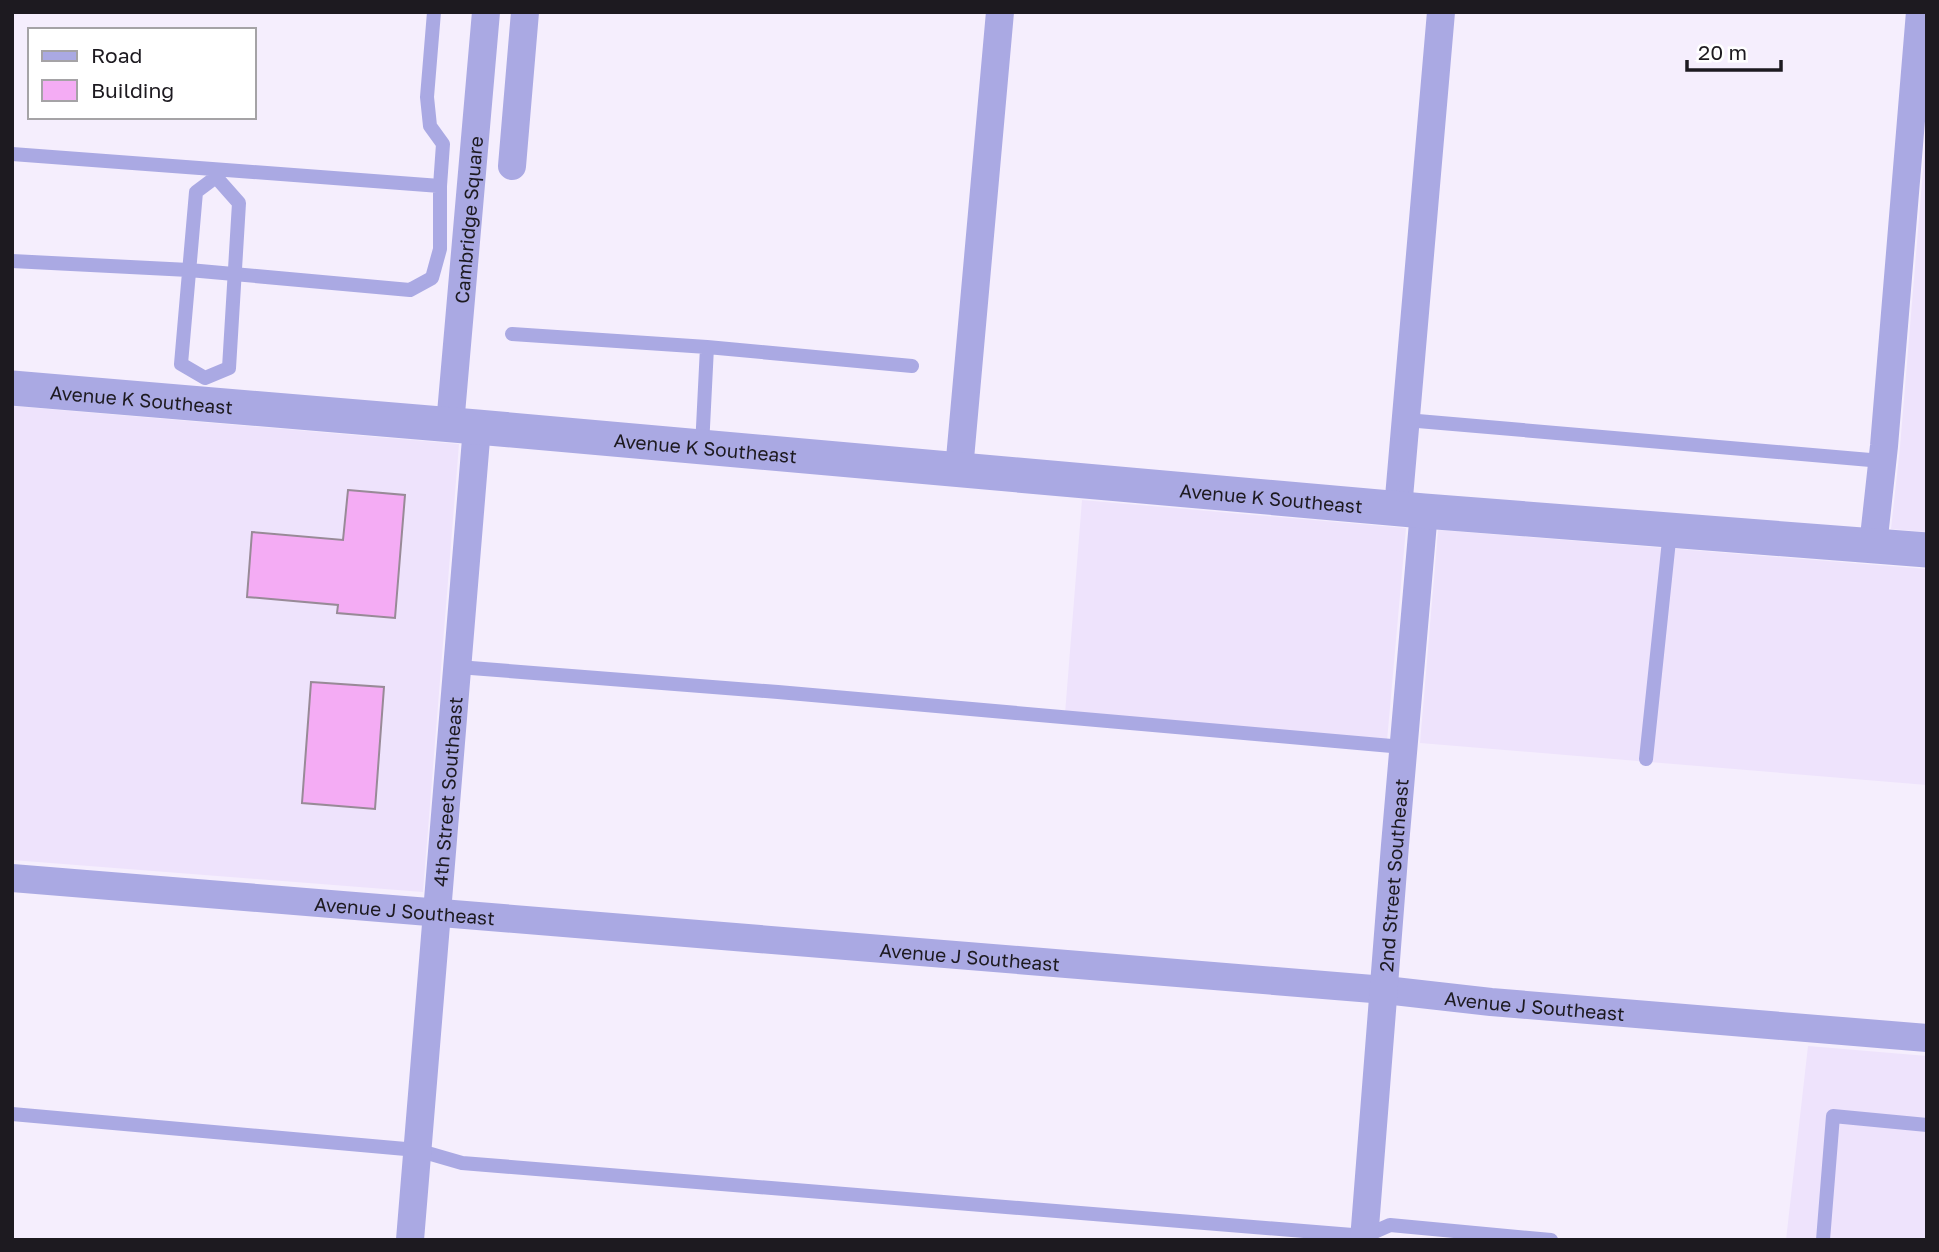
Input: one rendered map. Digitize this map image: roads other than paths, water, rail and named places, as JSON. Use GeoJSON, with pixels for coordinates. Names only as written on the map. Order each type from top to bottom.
{"type":"FeatureCollection","features":[{"type":"Feature","properties":{"kind":"street","name":"Cambridge Square"},"geometry":{"type":"LineString","coordinates":[[463,426],[486,12]]}},
{"type":"Feature","properties":{"kind":"street"},"geometry":{"type":"LineString","coordinates":[[512,166],[525,12]]}},
{"type":"Feature","properties":{"kind":"street"},"geometry":{"type":"LineString","coordinates":[[959,470],[1000,12]]}},
{"type":"Feature","properties":{"kind":"street"},"geometry":{"type":"LineString","coordinates":[[1411,510],[1406,420],[1441,12]]}},
{"type":"Feature","properties":{"kind":"street"},"geometry":{"type":"LineString","coordinates":[[1873,546],[1920,12]]}},
{"type":"Feature","properties":{"kind":"street","name":"Avenue K Southeast"},"geometry":{"type":"LineString","coordinates":[[12,388],[205,391],[463,426],[1411,510],[1927,551]]}},
{"type":"Feature","properties":{"kind":"street","name":"4th Street Southeast"},"geometry":{"type":"LineString","coordinates":[[410,1240],[458,667],[463,426]]}},
{"type":"Feature","properties":{"kind":"street","name":"2nd Street Southeast"},"geometry":{"type":"LineString","coordinates":[[1364,1238],[1403,747],[1411,510]]}},
{"type":"Feature","properties":{"kind":"street","name":"Avenue J Southeast"},"geometry":{"type":"LineString","coordinates":[[12,878],[1385,990],[1491,1002],[1927,1038]]}},
{"type":"Feature","properties":{"kind":"lane"},"geometry":{"type":"LineString","coordinates":[[12,261],[189,270],[410,290],[432,278],[440,249],[443,144],[430,127],[427,97],[434,12]]}},
{"type":"Feature","properties":{"kind":"lane"},"geometry":{"type":"LineString","coordinates":[[12,154],[217,173],[440,186]]}},
{"type":"Feature","properties":{"kind":"lane"},"geometry":{"type":"LineString","coordinates":[[217,173],[239,203],[235,276],[229,368],[205,391],[181,364],[196,192],[217,173]]}},
{"type":"Feature","properties":{"kind":"lane"},"geometry":{"type":"LineString","coordinates":[[512,334],[707,347],[912,366]]}},
{"type":"Feature","properties":{"kind":"lane"},"geometry":{"type":"LineString","coordinates":[[702,447],[707,347]]}},
{"type":"Feature","properties":{"kind":"lane"},"geometry":{"type":"LineString","coordinates":[[1406,420],[1882,461]]}},
{"type":"Feature","properties":{"kind":"lane"},"geometry":{"type":"LineString","coordinates":[[1646,760],[1670,531]]}},
{"type":"Feature","properties":{"kind":"lane"},"geometry":{"type":"LineString","coordinates":[[458,667],[1403,747]]}},
{"type":"Feature","properties":{"kind":"lane"},"geometry":{"type":"LineString","coordinates":[[12,1114],[417,1150],[462,1163],[1364,1238],[1390,1225],[1550,1240]]}},
{"type":"Feature","properties":{"kind":"lane"},"geometry":{"type":"LineString","coordinates":[[1823,1240],[1833,1116],[1927,1125]]}}]}
